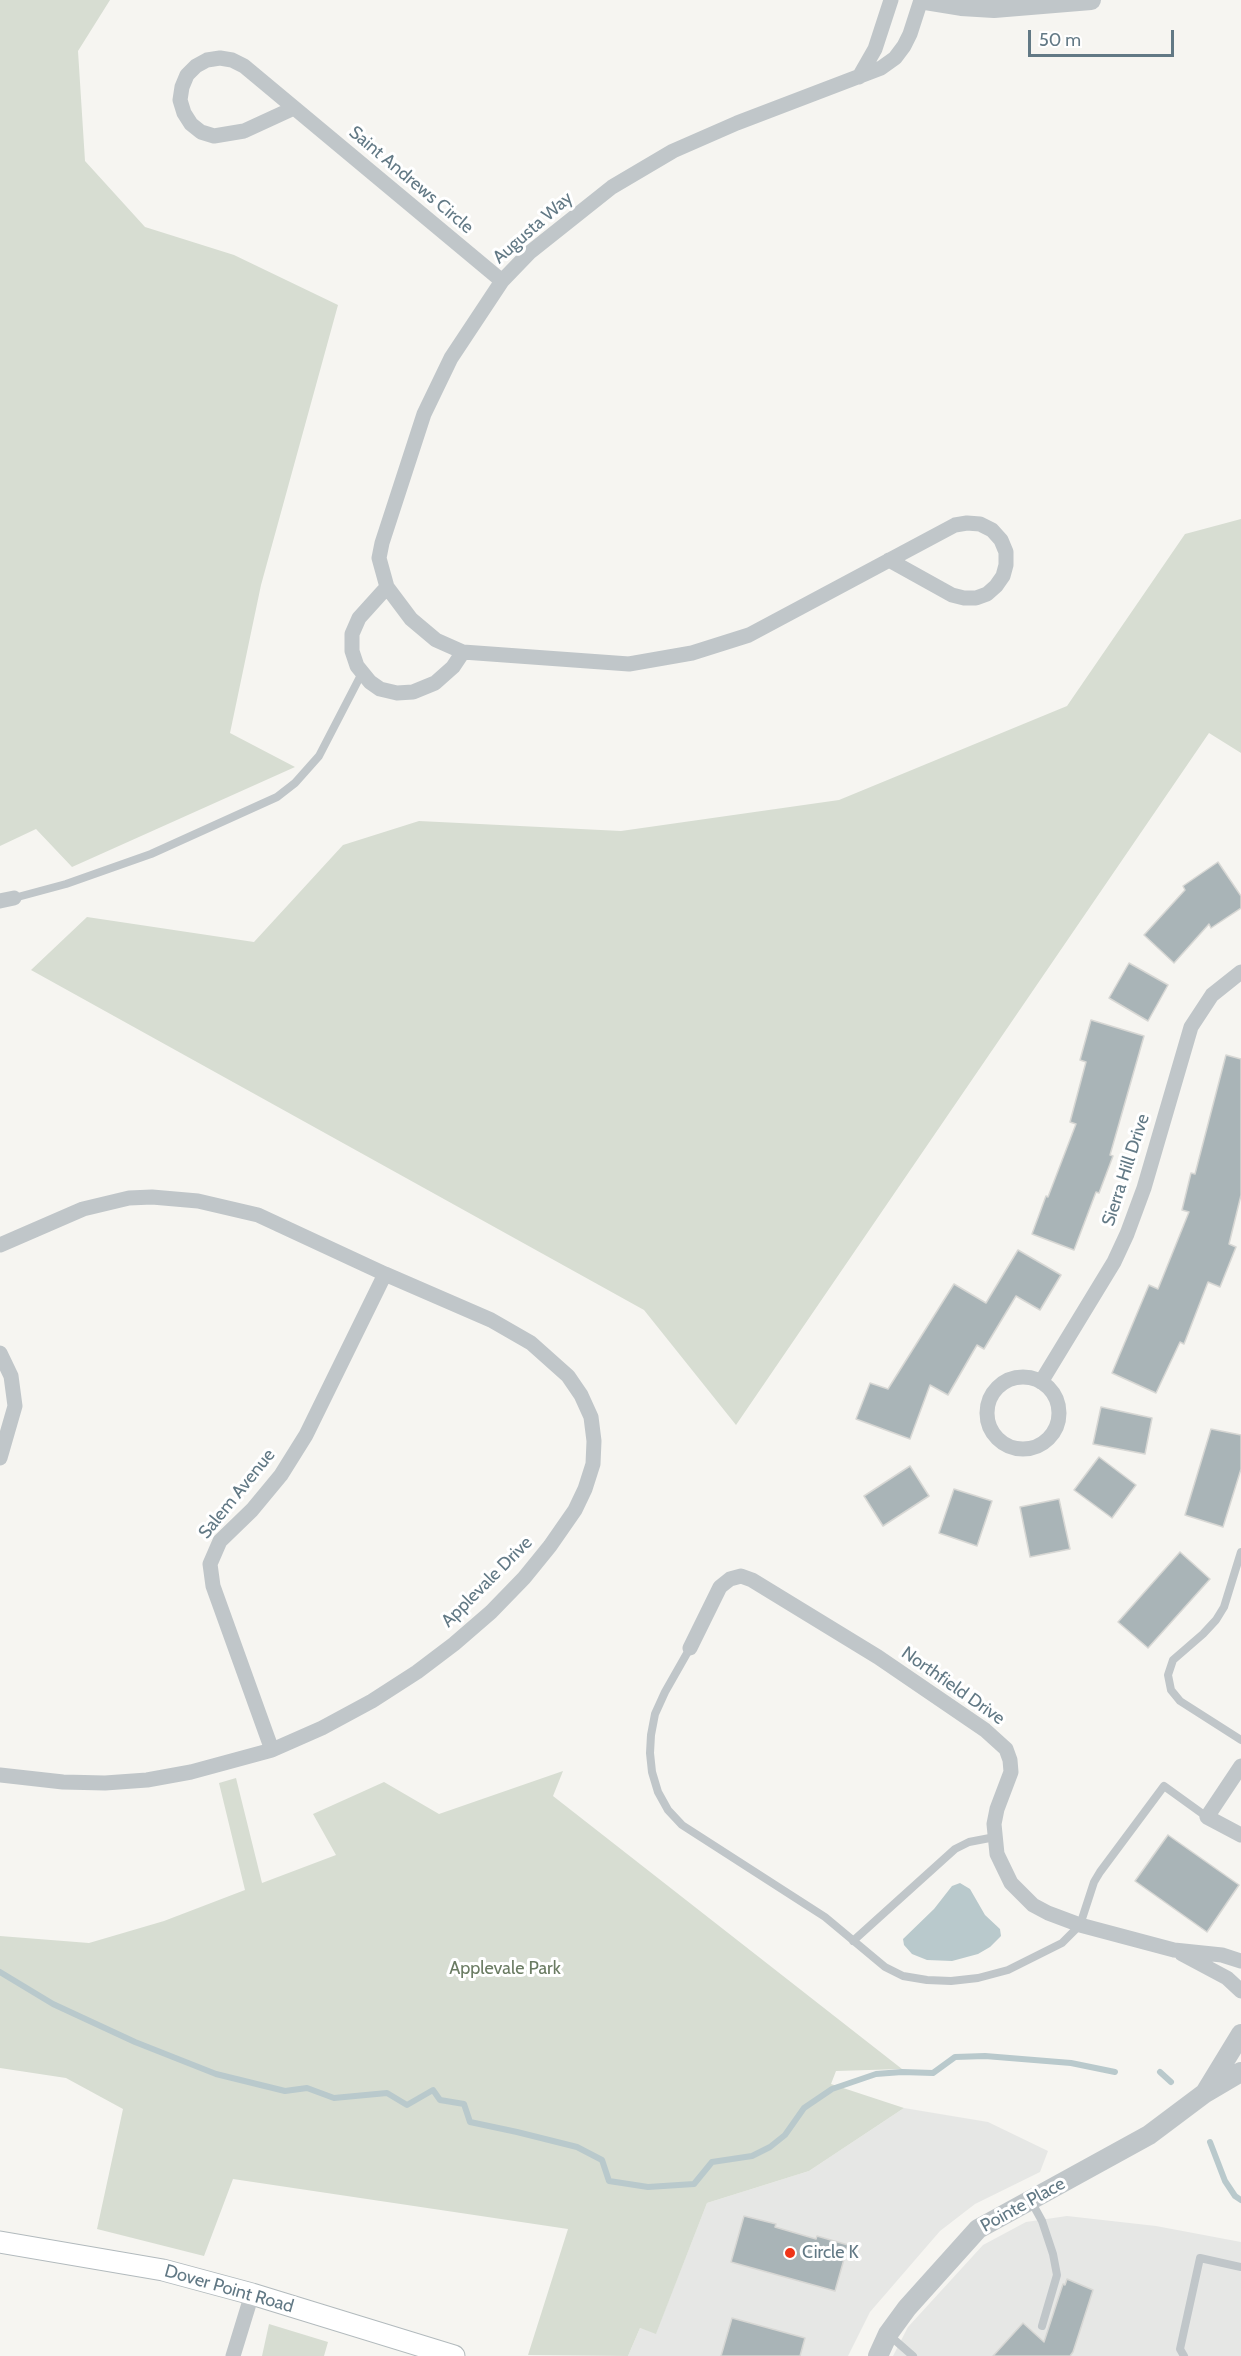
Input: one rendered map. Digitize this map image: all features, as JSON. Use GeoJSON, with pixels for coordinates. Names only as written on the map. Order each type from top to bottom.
{"type":"FeatureCollection","features":[{"type":"Feature","properties":{"kind":"main road","name":"Dover Point Road"},"geometry":{"type":"LineString","coordinates":[[0,2242],[163,2270],[252,2294],[454,2356]]}},
{"type":"Feature","properties":{"kind":"street"},"geometry":{"type":"LineString","coordinates":[[860,77],[874,50],[891,0]]}},
{"type":"Feature","properties":{"kind":"street"},"geometry":{"type":"LineString","coordinates":[[922,0],[994,8],[1091,0]]}},
{"type":"Feature","properties":{"kind":"street","name":"Augusta Way"},"geometry":{"type":"LineString","coordinates":[[889,560],[952,595],[976,598],[987,594],[1003,576],[1006,552],[992,530],[980,524],[967,522],[955,525],[749,634],[722,645],[681,656],[620,664],[463,652],[436,640],[411,619],[387,587],[380,558],[382,543],[424,414],[451,358],[502,281],[568,220],[612,187],[673,151],[737,123],[881,68],[895,58],[910,34],[922,0]]}},
{"type":"Feature","properties":{"kind":"street","name":"Saint Andrews Circle"},"geometry":{"type":"LineString","coordinates":[[294,108],[244,131],[214,136],[201,132],[191,124],[180,100],[187,75],[207,60],[220,58],[232,60],[244,66],[502,281]]}},
{"type":"Feature","properties":{"kind":"street"},"geometry":{"type":"LineString","coordinates":[[387,587],[359,618],[352,634],[352,651],[357,666],[380,689],[397,693],[413,692],[435,683],[453,667],[463,652]]}},
{"type":"Feature","properties":{"kind":"street","name":"Sierra Hill Drive"},"geometry":{"type":"LineString","coordinates":[[1041,1382],[1114,1262],[1127,1234],[1144,1188],[1191,1027],[1212,995],[1241,972]]}},
{"type":"Feature","properties":{"kind":"street","name":"Applevale Drive"},"geometry":{"type":"LineString","coordinates":[[0,1245],[83,1209],[106,1202],[152,1197],[198,1201],[258,1215],[512,1331],[531,1342],[568,1376],[581,1395],[591,1417],[594,1441],[593,1464],[585,1489],[575,1510],[550,1546],[490,1612],[417,1672],[372,1701],[322,1728],[272,1750],[201,1770],[147,1780],[105,1783],[63,1782],[0,1775]]}},
{"type":"Feature","properties":{"kind":"street","name":"Salem Avenue"},"geometry":{"type":"LineString","coordinates":[[272,1750],[213,1586],[210,1564],[220,1541],[252,1510],[281,1475],[306,1435],[385,1274]]}},
{"type":"Feature","properties":{"kind":"street"},"geometry":{"type":"LineString","coordinates":[[0,1353],[11,1376],[15,1407],[0,1458]]}},
{"type":"Feature","properties":{"kind":"street"},"geometry":{"type":"LineString","coordinates":[[1017,1378],[1029,1378],[1041,1382],[1051,1390],[1057,1400],[1059,1413],[1057,1425],[1043,1444],[1021,1449],[1010,1447],[992,1433],[987,1411],[989,1400],[995,1390],[1005,1382],[1017,1378]]}},
{"type":"Feature","properties":{"kind":"street","name":"Northfield Drive"},"geometry":{"type":"LineString","coordinates":[[690,1648],[720,1587],[730,1579],[741,1576],[752,1580],[878,1658],[985,1731],[1006,1749],[1011,1772],[997,1809],[995,1837],[997,1854],[1003,1869],[1021,1895],[1047,1913],[1080,1925],[1174,1950],[1222,1955],[1241,1961]]}},
{"type":"Feature","properties":{"kind":"street"},"geometry":{"type":"LineString","coordinates":[[1241,1766],[1207,1817],[1241,1835]]}},
{"type":"Feature","properties":{"kind":"street","name":"Northfield Drive"},"geometry":{"type":"LineString","coordinates":[[1174,1950],[1227,1978],[1241,1991]]}},
{"type":"Feature","properties":{"kind":"street","name":"Pointe Place"},"geometry":{"type":"LineString","coordinates":[[1205,2093],[1241,2034]]}},
{"type":"Feature","properties":{"kind":"street","name":"Pointe Place"},"geometry":{"type":"LineString","coordinates":[[878,2356],[888,2334],[907,2308],[969,2237],[985,2224],[1149,2135],[1205,2093],[1241,2072]]}},
{"type":"Feature","properties":{"kind":"street"},"geometry":{"type":"LineString","coordinates":[[233,2356],[252,2294]]}},
{"type":"Feature","properties":{"kind":"lane"},"geometry":{"type":"LineString","coordinates":[[7,899],[66,884],[151,854],[209,830],[277,797],[296,783],[319,756],[362,673]]}},
{"type":"Feature","properties":{"kind":"lane"},"geometry":{"type":"LineString","coordinates":[[1241,1552],[1224,1607],[1216,1620],[1173,1660],[1168,1675],[1171,1690],[1180,1701],[1241,1740]]}},
{"type":"Feature","properties":{"kind":"lane"},"geometry":{"type":"LineString","coordinates":[[690,1648],[664,1692],[655,1714],[651,1735],[652,1772],[658,1792],[668,1810],[682,1824],[825,1917],[885,1967],[903,1976],[951,1982],[978,1978],[1008,1970],[1062,1943],[1080,1925],[1100,1872],[1164,1786],[1207,1817]]}},
{"type":"Feature","properties":{"kind":"lane"},"geometry":{"type":"LineString","coordinates":[[853,1941],[955,1849],[969,1842],[995,1837]]}},
{"type":"Feature","properties":{"kind":"lane"},"geometry":{"type":"LineString","coordinates":[[1030,2200],[1042,2221],[1058,2275],[1042,2326]]}},
{"type":"Feature","properties":{"kind":"lane"},"geometry":{"type":"LineString","coordinates":[[1184,2356],[1180,2349],[1200,2258],[1241,2267]]}},
{"type":"Feature","properties":{"kind":"lane"},"geometry":{"type":"LineString","coordinates":[[888,2334],[913,2356]]}},
{"type":"Feature","properties":{"kind":"shaded area"},"geometry":{"type":"Polygon","coordinates":[[[960,1883],[970,1889],[985,1915],[1000,1929],[1001,1936],[990,1947],[978,1954],[952,1961],[927,1960],[912,1954],[904,1945],[903,1939],[934,1909],[952,1886],[960,1883]]]}},
{"type":"Feature","properties":{"kind":"shaded area"},"geometry":{"type":"Polygon","coordinates":[[[904,2108],[988,2122],[1048,2151],[1040,2172],[975,2204],[940,2231],[870,2312],[848,2356],[628,2356],[640,2328],[656,2333],[707,2203],[809,2171],[904,2108]]]}},
{"type":"Feature","properties":{"kind":"shaded area"},"geometry":{"type":"Polygon","coordinates":[[[1067,2216],[1156,2226],[1241,2242],[1241,2356],[893,2356],[908,2327],[983,2245],[1026,2222],[1067,2216]]]}},
{"type":"Feature","properties":{"kind":"green space"},"geometry":{"type":"Polygon","coordinates":[[[0,0],[110,0],[78,51],[85,161],[145,227],[234,255],[338,305],[261,585],[230,733],[295,767],[72,867],[36,829],[0,846],[0,0]]]}},
{"type":"Feature","properties":{"kind":"green space"},"geometry":{"type":"Polygon","coordinates":[[[1241,519],[1241,753],[1209,733],[736,1425],[644,1310],[31,970],[87,917],[254,942],[343,845],[419,821],[621,831],[839,800],[1067,706],[1185,534],[1241,519]]]}},
{"type":"Feature","properties":{"kind":"green space","name":"Applevale Park"},"geometry":{"type":"Polygon","coordinates":[[[563,1771],[553,1796],[902,2069],[836,2071],[831,2084],[904,2108],[809,2171],[707,2203],[656,2334],[640,2328],[628,2356],[528,2355],[568,2229],[233,2179],[204,2256],[97,2229],[123,2109],[66,2078],[0,2068],[0,1936],[89,1943],[164,1921],[245,1890],[219,1783],[236,1778],[262,1883],[336,1855],[313,1814],[384,1782],[439,1814],[563,1771]]]}},
{"type":"Feature","properties":{"kind":"green space"},"geometry":{"type":"Polygon","coordinates":[[[269,2324],[328,2342],[324,2356],[262,2356],[269,2324]]]}},
{"type":"Feature","properties":{"kind":"building"},"geometry":{"type":"Polygon","coordinates":[[[1218,862],[1241,896],[1241,908],[1211,928],[1209,924],[1174,963],[1144,935],[1185,890],[1183,886],[1218,862]]]}},
{"type":"Feature","properties":{"kind":"building"},"geometry":{"type":"Polygon","coordinates":[[[1129,963],[1168,985],[1148,1021],[1109,998],[1129,963]]]}},
{"type":"Feature","properties":{"kind":"building"},"geometry":{"type":"Polygon","coordinates":[[[1091,1020],[1144,1036],[1110,1155],[1113,1156],[1099,1193],[1096,1192],[1074,1250],[1032,1234],[1076,1124],[1070,1122],[1086,1062],[1080,1060],[1091,1020]]]}},
{"type":"Feature","properties":{"kind":"building"},"geometry":{"type":"Polygon","coordinates":[[[1226,1055],[1241,1059],[1241,1195],[1229,1244],[1236,1247],[1220,1287],[1208,1282],[1184,1344],[1180,1342],[1156,1393],[1112,1373],[1149,1285],[1158,1289],[1189,1212],[1182,1210],[1191,1173],[1195,1174],[1226,1055]]]}},
{"type":"Feature","properties":{"kind":"building"},"geometry":{"type":"Polygon","coordinates":[[[1018,1250],[1061,1275],[1040,1310],[1016,1296],[984,1349],[977,1345],[948,1395],[930,1385],[910,1439],[856,1419],[870,1383],[888,1389],[954,1284],[986,1303],[1018,1250]]]}},
{"type":"Feature","properties":{"kind":"building"},"geometry":{"type":"Polygon","coordinates":[[[1101,1407],[1152,1418],[1145,1454],[1093,1444],[1101,1407]]]}},
{"type":"Feature","properties":{"kind":"building"},"geometry":{"type":"Polygon","coordinates":[[[1211,1429],[1241,1435],[1241,1469],[1223,1527],[1185,1515],[1211,1429]]]}},
{"type":"Feature","properties":{"kind":"building"},"geometry":{"type":"Polygon","coordinates":[[[1099,1457],[1136,1485],[1112,1518],[1074,1490],[1099,1457]]]}},
{"type":"Feature","properties":{"kind":"building"},"geometry":{"type":"Polygon","coordinates":[[[910,1466],[929,1496],[883,1526],[864,1496],[910,1466]]]}},
{"type":"Feature","properties":{"kind":"building"},"geometry":{"type":"Polygon","coordinates":[[[954,1489],[992,1501],[977,1546],[939,1533],[954,1489]]]}},
{"type":"Feature","properties":{"kind":"building"},"geometry":{"type":"Polygon","coordinates":[[[1059,1499],[1070,1549],[1030,1557],[1020,1507],[1059,1499]]]}},
{"type":"Feature","properties":{"kind":"building"},"geometry":{"type":"Polygon","coordinates":[[[1180,1552],[1210,1579],[1148,1648],[1118,1622],[1180,1552]]]}},
{"type":"Feature","properties":{"kind":"building"},"geometry":{"type":"Polygon","coordinates":[[[1168,1835],[1239,1885],[1207,1932],[1135,1881],[1168,1835]]]}},
{"type":"Feature","properties":{"kind":"building","name":"Circle K"},"geometry":{"type":"Polygon","coordinates":[[[744,2216],[776,2224],[775,2227],[816,2239],[817,2236],[848,2245],[835,2291],[731,2262],[744,2216]]]}},
{"type":"Feature","properties":{"kind":"building"},"geometry":{"type":"Polygon","coordinates":[[[1067,2279],[1093,2290],[1070,2356],[993,2356],[1023,2323],[1044,2342],[1063,2284],[1065,2285],[1067,2279]]]}},
{"type":"Feature","properties":{"kind":"building"},"geometry":{"type":"Polygon","coordinates":[[[732,2318],[805,2338],[800,2356],[721,2356],[732,2318]]]}},
{"type":"Feature","properties":{"kind":"waterway"},"geometry":{"type":"LineString","coordinates":[[0,1972],[53,2004],[135,2042],[216,2074],[285,2091],[307,2088],[334,2098],[387,2093],[407,2105],[433,2090],[440,2100],[464,2104],[470,2122],[577,2147],[602,2160],[609,2181],[648,2187],[694,2184],[712,2162],[752,2156],[770,2147],[785,2135],[804,2108],[832,2089],[876,2074],[933,2073],[955,2057],[985,2056],[1071,2063],[1115,2072]]}},
{"type":"Feature","properties":{"kind":"waterway"},"geometry":{"type":"LineString","coordinates":[[1160,2072],[1171,2082]]}},
{"type":"Feature","properties":{"kind":"waterway"},"geometry":{"type":"LineString","coordinates":[[1210,2142],[1225,2181],[1235,2196],[1241,2200]]}},
{"type":"Feature","properties":{"kind":"place","name":"Circle K"},"geometry":{"type":"Point","coordinates":[790,2253]}}]}
